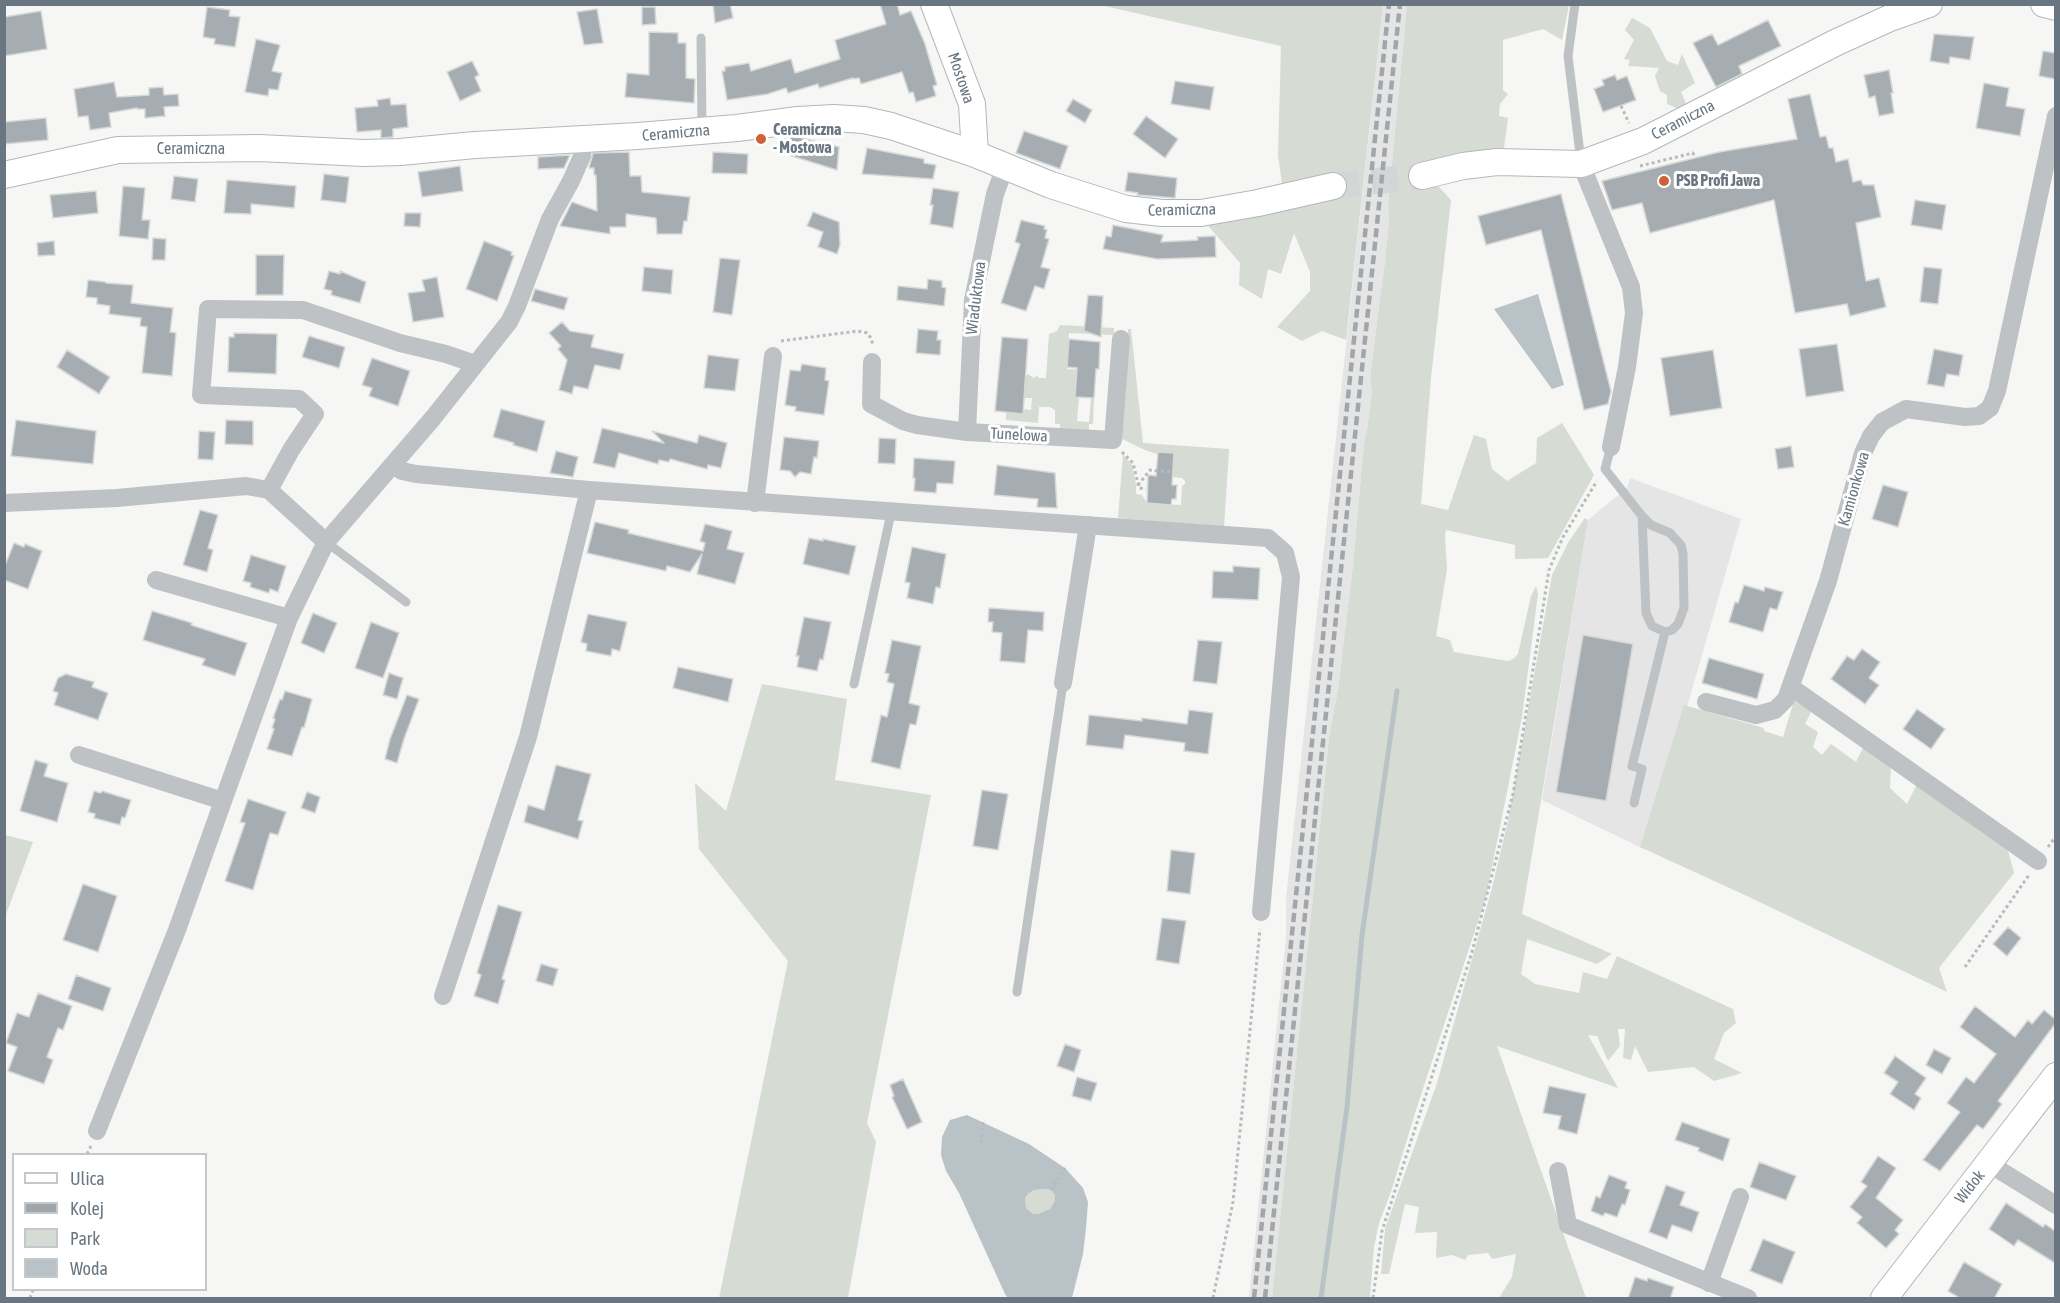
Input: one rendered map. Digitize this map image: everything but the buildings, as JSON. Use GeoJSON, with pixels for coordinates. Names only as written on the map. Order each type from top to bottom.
{"type":"FeatureCollection","features":[{"type":"Feature","properties":{"kind":"street","name":"Mostowa"},"geometry":{"type":"LineString","coordinates":[[934,4],[972,104],[975,154]]}},
{"type":"Feature","properties":{"kind":"street","name":"Ceramiczna"},"geometry":{"type":"LineString","coordinates":[[1422,176],[1463,166],[1497,162],[1581,164],[1643,141],[1837,42],[1890,18],[1929,4]]}},
{"type":"Feature","properties":{"kind":"street"},"geometry":{"type":"LineString","coordinates":[[2044,4],[2055,7]]}},
{"type":"Feature","properties":{"kind":"street","name":"Kamionkowa"},"geometry":{"type":"LineString","coordinates":[[1706,702],[1756,715],[1775,710],[1786,699],[1828,581],[1863,453],[1876,428],[1889,417],[1906,410],[1965,417],[1979,416],[1990,408],[1995,400],[2055,116]]}},
{"type":"Feature","properties":{"kind":"street","name":"Ceramiczna"},"geometry":{"type":"LineString","coordinates":[[4,175],[126,150],[258,148],[364,153],[702,131],[834,118],[864,120],[891,126],[975,154],[1051,185],[1126,209],[1162,213],[1201,213],[1258,204],[1333,186]]}},
{"type":"Feature","properties":{"kind":"street"},"geometry":{"type":"LineString","coordinates":[[97,1131],[177,930],[289,618],[326,542],[434,418],[504,329],[517,306],[550,219],[572,181],[582,156],[583,139]]}},
{"type":"Feature","properties":{"kind":"street"},"geometry":{"type":"LineString","coordinates":[[1581,164],[1631,287],[1634,313],[1627,366],[1611,447]]}},
{"type":"Feature","properties":{"kind":"street","name":"Wiaduktowa"},"geometry":{"type":"LineString","coordinates":[[967,432],[973,300],[992,205],[1005,167]]}},
{"type":"Feature","properties":{"kind":"street"},"geometry":{"type":"LineString","coordinates":[[269,490],[291,450],[315,414],[299,399],[201,395],[208,309],[303,310],[400,343],[446,354],[475,364]]}},
{"type":"Feature","properties":{"kind":"street","name":"Tunelowa"},"geometry":{"type":"LineString","coordinates":[[872,362],[871,405],[889,415],[917,425],[967,432],[1113,440],[1121,339]]}},
{"type":"Feature","properties":{"kind":"street"},"geometry":{"type":"LineString","coordinates":[[755,503],[776,349]]}},
{"type":"Feature","properties":{"kind":"street"},"geometry":{"type":"LineString","coordinates":[[394,465],[402,471],[416,474],[589,490],[1268,538],[1285,553],[1291,577],[1262,912]]}},
{"type":"Feature","properties":{"kind":"street"},"geometry":{"type":"LineString","coordinates":[[4,503],[117,498],[246,486],[269,490],[326,542]]}},
{"type":"Feature","properties":{"kind":"street"},"geometry":{"type":"LineString","coordinates":[[443,996],[528,737],[589,490]]}},
{"type":"Feature","properties":{"kind":"street"},"geometry":{"type":"LineString","coordinates":[[1063,684],[1088,525]]}},
{"type":"Feature","properties":{"kind":"street"},"geometry":{"type":"LineString","coordinates":[[156,580],[289,618]]}},
{"type":"Feature","properties":{"kind":"street"},"geometry":{"type":"LineString","coordinates":[[1791,687],[2038,861]]}},
{"type":"Feature","properties":{"kind":"street"},"geometry":{"type":"LineString","coordinates":[[79,755],[223,801]]}},
{"type":"Feature","properties":{"kind":"street","name":"Widok"},"geometry":{"type":"LineString","coordinates":[[1888,1297],[2055,1076]]}},
{"type":"Feature","properties":{"kind":"street"},"geometry":{"type":"LineString","coordinates":[[1988,1163],[2055,1205]]}},
{"type":"Feature","properties":{"kind":"street"},"geometry":{"type":"LineString","coordinates":[[1558,1171],[1568,1225],[1748,1299]]}},
{"type":"Feature","properties":{"kind":"street"},"geometry":{"type":"LineString","coordinates":[[1709,1283],[1740,1197]]}},
{"type":"Feature","properties":{"kind":"lane"},"geometry":{"type":"LineString","coordinates":[[1575,4],[1568,56],[1581,164]]}},
{"type":"Feature","properties":{"kind":"lane"},"geometry":{"type":"LineString","coordinates":[[701,38],[702,131]]}},
{"type":"Feature","properties":{"kind":"lane"},"geometry":{"type":"LineString","coordinates":[[1611,447],[1605,469],[1642,516],[1651,525],[1676,538],[1681,545],[1684,608],[1682,617],[1672,630],[1665,632],[1652,626],[1646,613],[1642,516]]}},
{"type":"Feature","properties":{"kind":"lane"},"geometry":{"type":"LineString","coordinates":[[854,684],[891,513]]}},
{"type":"Feature","properties":{"kind":"lane"},"geometry":{"type":"LineString","coordinates":[[326,542],[406,602]]}},
{"type":"Feature","properties":{"kind":"lane"},"geometry":{"type":"LineString","coordinates":[[1634,803],[1642,769],[1632,766],[1665,632]]}},
{"type":"Feature","properties":{"kind":"lane"},"geometry":{"type":"LineString","coordinates":[[1017,992],[1063,684]]}},
{"type":"Feature","properties":{"kind":"path"},"geometry":{"type":"LineString","coordinates":[[1621,106],[1632,132]]}},
{"type":"Feature","properties":{"kind":"path"},"geometry":{"type":"LineString","coordinates":[[1640,166],[1693,153],[1695,158]]}},
{"type":"Feature","properties":{"kind":"path"},"geometry":{"type":"LineString","coordinates":[[776,349],[793,338],[863,331],[871,338],[872,362]]}},
{"type":"Feature","properties":{"kind":"path"},"geometry":{"type":"LineString","coordinates":[[1123,453],[1132,463],[1138,486],[1140,489],[1146,489]]}},
{"type":"Feature","properties":{"kind":"path"},"geometry":{"type":"LineString","coordinates":[[1373,1299],[1382,1231],[1472,952],[1513,794],[1549,570],[1563,537],[1605,469]]}},
{"type":"Feature","properties":{"kind":"path"},"geometry":{"type":"LineString","coordinates":[[1138,486],[1150,470],[1171,472]]}},
{"type":"Feature","properties":{"kind":"path"},"geometry":{"type":"LineString","coordinates":[[1965,967],[2055,836]]}},
{"type":"Feature","properties":{"kind":"path"},"geometry":{"type":"LineString","coordinates":[[1213,1299],[1233,1202],[1262,912]]}},
{"type":"Feature","properties":{"kind":"path"},"geometry":{"type":"LineString","coordinates":[[981,1143],[983,1121]]}},
{"type":"Feature","properties":{"kind":"path"},"geometry":{"type":"LineString","coordinates":[[1051,1190],[1065,1168]]}},
{"type":"Feature","properties":{"kind":"shaded area"},"geometry":{"type":"Polygon","coordinates":[[[1383,5],[1407,5],[1388,205],[1389,222],[1370,378],[1372,392],[1364,443],[1353,565],[1338,689],[1329,738],[1272,1298],[1249,1298],[1286,937],[1286,898],[1383,5]]]}},
{"type":"Feature","properties":{"kind":"shaded area"},"geometry":{"type":"Polygon","coordinates":[[[1630,478],[1741,519],[1646,850],[1542,800],[1588,520],[1627,488],[1630,478]]]}},
{"type":"Feature","properties":{"kind":"green space"},"geometry":{"type":"Polygon","coordinates":[[[1100,5],[1383,5],[1346,340],[1322,331],[1302,341],[1277,327],[1310,291],[1310,272],[1294,233],[1281,274],[1268,269],[1262,299],[1239,285],[1240,263],[1205,222],[1333,176],[1310,177],[1284,187],[1282,183],[1278,156],[1281,46],[1100,5]]]}},
{"type":"Feature","properties":{"kind":"green space"},"geometry":{"type":"Polygon","coordinates":[[[1407,5],[1569,5],[1562,40],[1543,29],[1503,40],[1503,90],[1508,94],[1500,104],[1499,116],[1508,118],[1504,148],[1487,150],[1421,184],[1439,187],[1451,200],[1431,378],[1421,504],[1448,510],[1474,435],[1486,439],[1492,469],[1507,481],[1536,463],[1537,438],[1562,423],[1594,475],[1548,558],[1515,559],[1515,545],[1446,530],[1447,569],[1436,636],[1450,640],[1454,652],[1508,661],[1513,659],[1518,654],[1531,596],[1536,586],[1538,594],[1522,717],[1486,897],[1379,1223],[1374,1247],[1370,1298],[1272,1298],[1329,738],[1338,689],[1353,565],[1364,443],[1372,392],[1370,378],[1389,222],[1388,205],[1407,5]]]}},
{"type":"Feature","properties":{"kind":"green space"},"geometry":{"type":"Polygon","coordinates":[[[1632,18],[1650,28],[1667,61],[1678,65],[1682,54],[1695,83],[1681,92],[1687,106],[1679,109],[1667,104],[1667,95],[1660,91],[1655,76],[1659,68],[1628,66],[1630,60],[1624,59],[1634,40],[1625,30],[1632,18]]]}},
{"type":"Feature","properties":{"kind":"green space"},"geometry":{"type":"Polygon","coordinates":[[[1060,325],[1114,328],[1114,335],[1069,333],[1067,369],[1080,370],[1076,376],[1075,396],[1079,397],[1077,421],[1089,422],[1091,398],[1094,398],[1093,424],[1089,424],[1089,432],[1060,430],[1060,424],[1055,424],[1055,410],[1050,407],[1039,407],[1038,423],[1006,420],[1006,412],[1023,414],[1023,409],[1031,410],[1032,398],[1024,398],[1025,377],[1028,374],[1034,378],[1038,375],[1038,378],[1046,378],[1049,334],[1057,331],[1060,325]]]}},
{"type":"Feature","properties":{"kind":"green space"},"geometry":{"type":"Polygon","coordinates":[[[1128,329],[1131,329],[1143,443],[1229,449],[1224,528],[1118,518],[1123,454],[1132,465],[1136,494],[1142,495],[1147,503],[1181,505],[1182,486],[1185,484],[1182,478],[1172,477],[1174,453],[1158,452],[1158,454],[1147,451],[1120,438],[1128,329]]]}},
{"type":"Feature","properties":{"kind":"green space"},"geometry":{"type":"Polygon","coordinates":[[[1585,518],[1588,520],[1522,914],[1612,954],[1597,964],[1527,939],[1521,974],[1535,984],[1579,993],[1583,972],[1607,979],[1617,956],[1733,1009],[1736,1023],[1724,1033],[1714,1059],[1742,1073],[1714,1081],[1694,1067],[1648,1072],[1635,1046],[1631,1060],[1623,1058],[1625,1029],[1618,1029],[1620,1046],[1608,1061],[1597,1036],[1588,1035],[1618,1088],[1497,1046],[1586,1298],[1499,1298],[1512,1277],[1516,1254],[1492,1259],[1488,1253],[1468,1255],[1465,1260],[1452,1255],[1436,1258],[1437,1232],[1415,1233],[1419,1207],[1405,1204],[1389,1274],[1381,1274],[1385,1229],[1437,1083],[1492,888],[1508,821],[1552,575],[1569,541],[1585,518]]]}},
{"type":"Feature","properties":{"kind":"green space"},"geometry":{"type":"Polygon","coordinates":[[[762,684],[847,699],[835,780],[931,795],[867,1123],[876,1142],[848,1298],[719,1298],[788,961],[699,849],[695,783],[726,811],[762,684]]]}},
{"type":"Feature","properties":{"kind":"green space"},"geometry":{"type":"Polygon","coordinates":[[[1794,701],[1812,710],[1805,724],[1818,732],[1813,747],[1822,755],[1831,744],[1856,762],[1864,746],[1891,767],[1890,788],[1907,804],[1918,782],[2006,843],[2014,873],[1939,968],[1947,992],[1640,847],[1684,705],[1764,728],[1764,731],[1783,737],[1794,701]]]}},
{"type":"Feature","properties":{"kind":"green space"},"geometry":{"type":"Polygon","coordinates":[[[4,835],[33,842],[5,917],[4,835]]]}},
{"type":"Feature","properties":{"kind":"green space"},"geometry":{"type":"Polygon","coordinates":[[[1034,1190],[1051,1190],[1056,1201],[1050,1209],[1038,1215],[1033,1214],[1026,1208],[1025,1198],[1034,1190]]]}},
{"type":"Feature","properties":{"kind":"water"},"geometry":{"type":"Polygon","coordinates":[[[1538,294],[1564,385],[1552,389],[1494,309],[1538,294]]]}},
{"type":"Feature","properties":{"kind":"water"},"geometry":{"type":"Polygon","coordinates":[[[967,1115],[1029,1144],[1065,1168],[1083,1188],[1088,1202],[1086,1228],[1083,1254],[1072,1298],[1008,1298],[1005,1294],[959,1193],[946,1171],[941,1155],[942,1137],[950,1120],[967,1115]],[[1034,1190],[1028,1194],[1025,1198],[1026,1208],[1033,1214],[1050,1209],[1055,1201],[1055,1195],[1051,1190],[1034,1190]]]}},
{"type":"Feature","properties":{"kind":"waterway"},"geometry":{"type":"LineString","coordinates":[[1321,1298],[1347,1107],[1362,935],[1397,691]]}},
{"type":"Feature","properties":{"kind":"tunnel"},"geometry":{"type":"LineString","coordinates":[[1333,186],[1422,176]]}},
{"type":"Feature","properties":{"kind":"railway"},"geometry":{"type":"LineString","coordinates":[[1254,1298],[1389,4]]}},
{"type":"Feature","properties":{"kind":"railway"},"geometry":{"type":"LineString","coordinates":[[1265,1298],[1400,4]]}},
{"type":"Feature","properties":{"kind":"place","name":"Ceramiczna - Mostowa"},"geometry":{"type":"Point","coordinates":[761,139]}},
{"type":"Feature","properties":{"kind":"place","name":"PSB Profi Jawa"},"geometry":{"type":"Point","coordinates":[1664,181]}}]}
